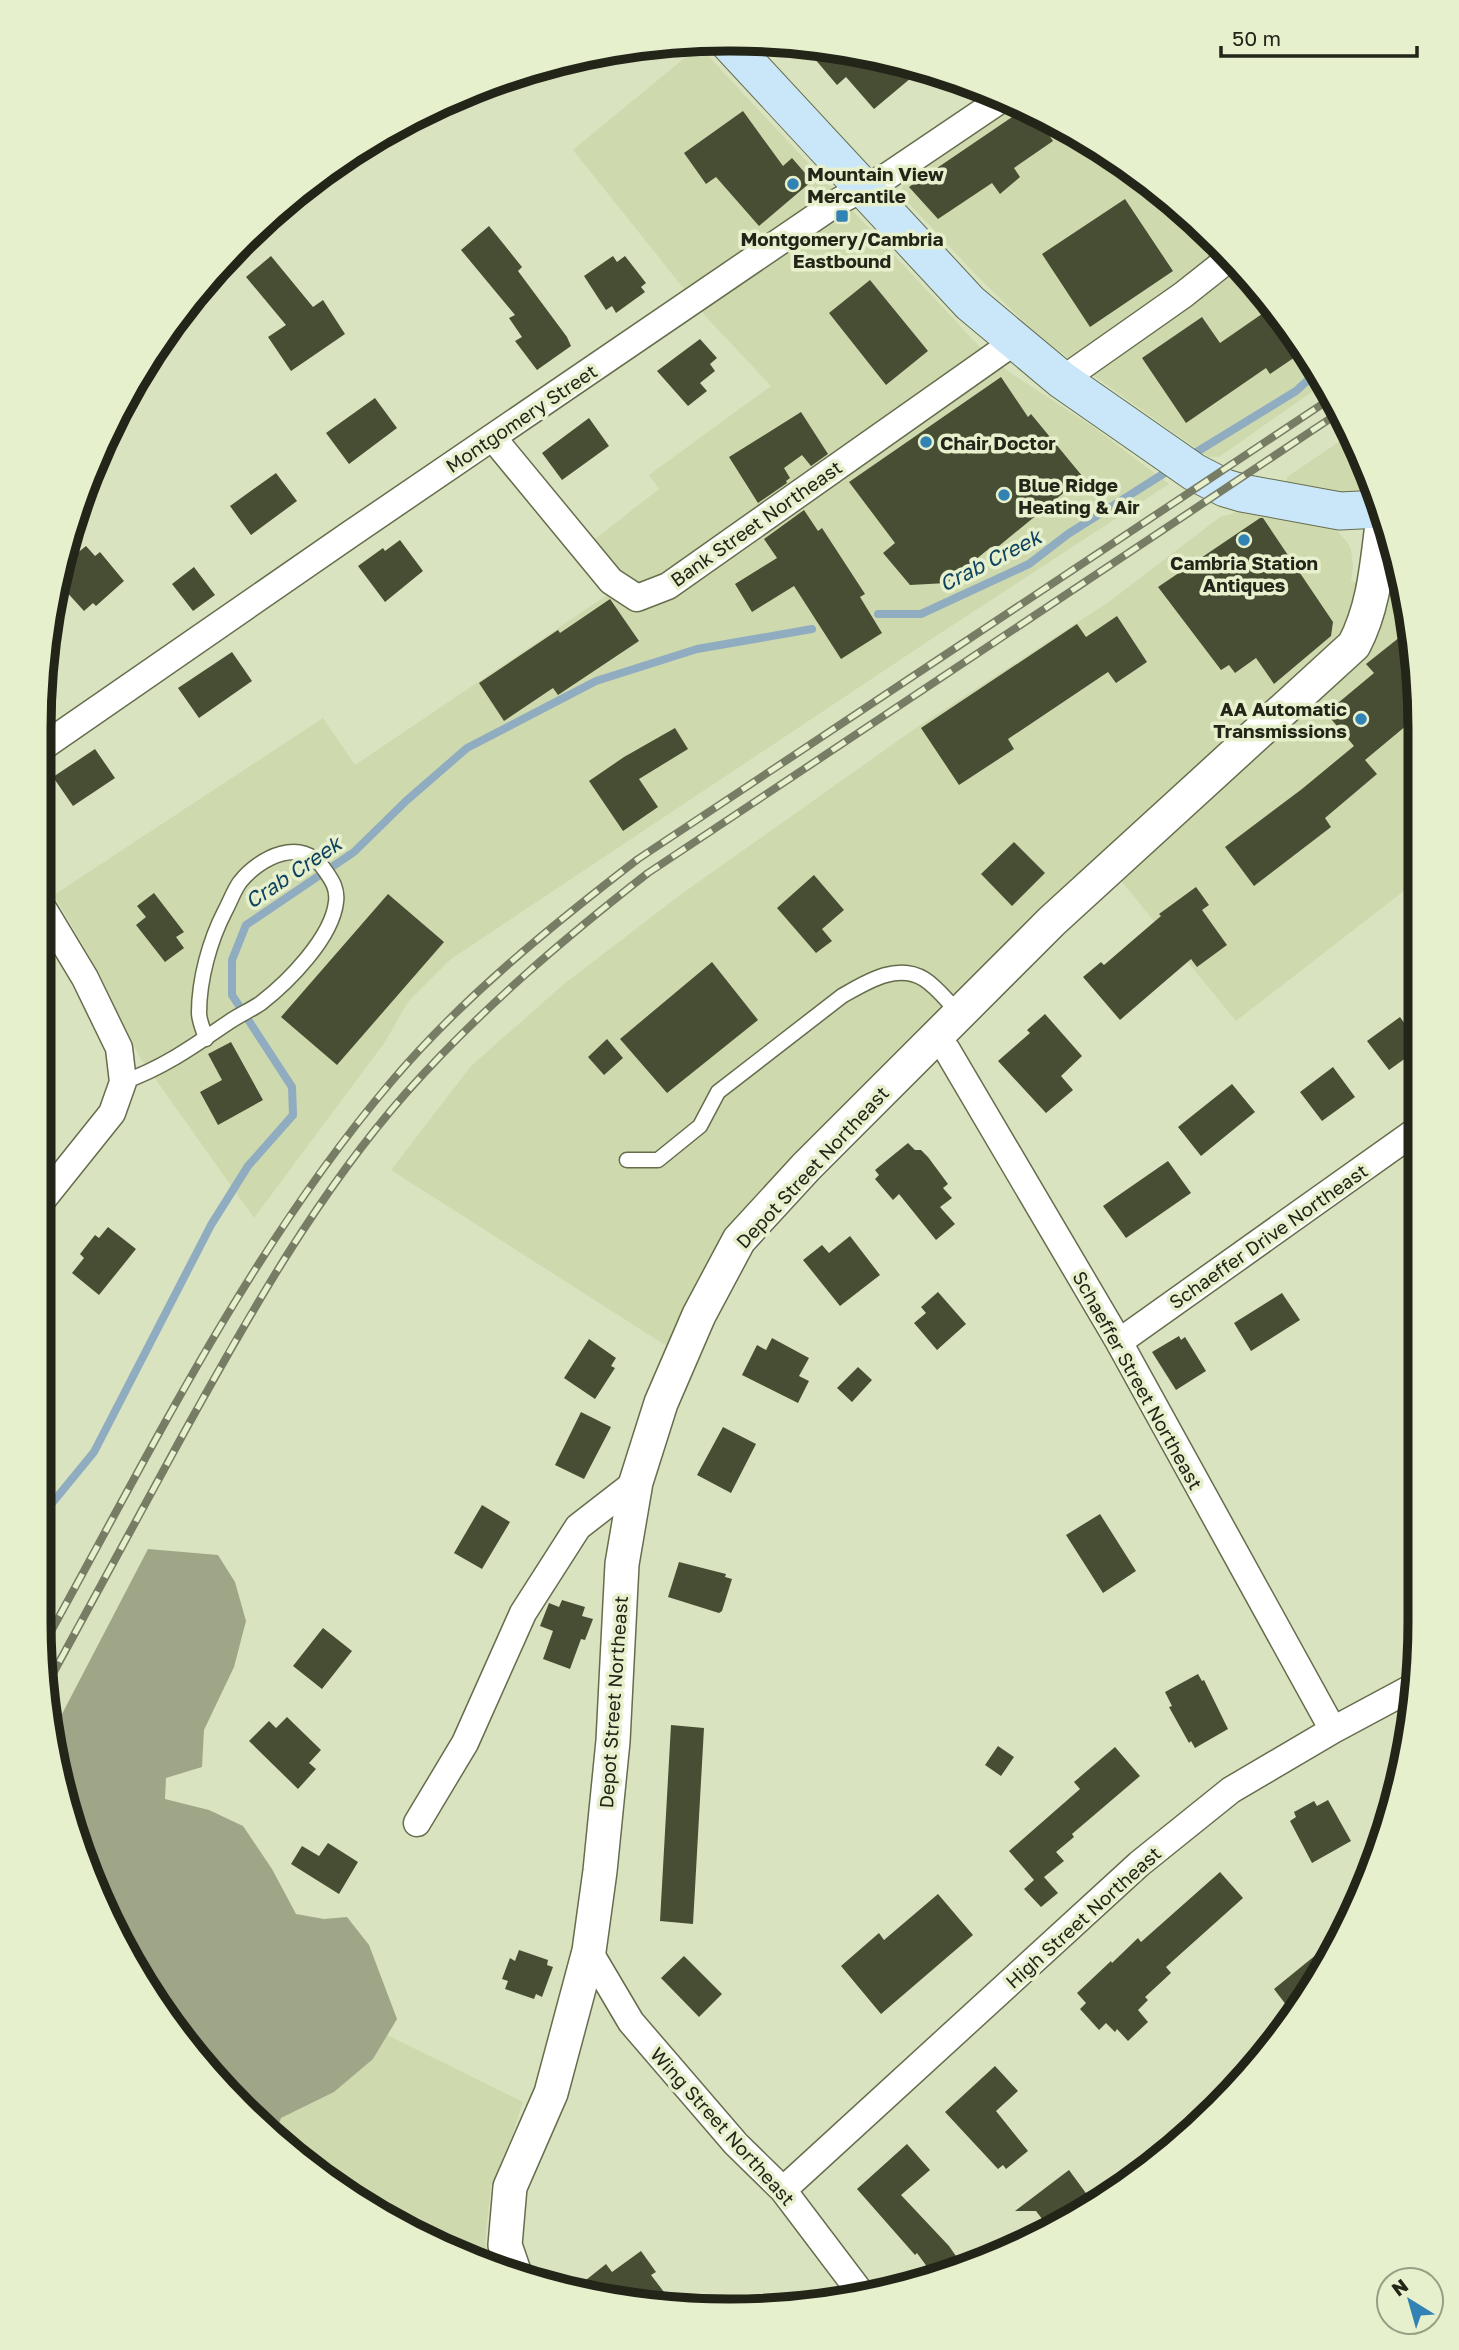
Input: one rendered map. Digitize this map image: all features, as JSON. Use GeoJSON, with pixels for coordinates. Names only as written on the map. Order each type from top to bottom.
{"type":"FeatureCollection","features":[{"type":"Feature","properties":{"kind":"main road"},"geometry":{"type":"LineString","coordinates":[[737,51],[970,303],[1062,380],[1180,463],[1225,488],[1340,511],[1371,509]]}},
{"type":"Feature","properties":{"kind":"street","name":"Montgomery Street"},"geometry":{"type":"LineString","coordinates":[[51,732],[493,438],[839,201],[889,175],[993,104]]}},
{"type":"Feature","properties":{"kind":"street"},"geometry":{"type":"LineString","coordinates":[[1062,380],[1183,295],[1222,264]]}},
{"type":"Feature","properties":{"kind":"street","name":"Bank Street Northeast"},"geometry":{"type":"LineString","coordinates":[[493,438],[611,581],[637,598],[668,586],[1014,342]]}},
{"type":"Feature","properties":{"kind":"street","name":"Depot Street Northeast"},"geometry":{"type":"LineString","coordinates":[[511,2263],[505,2245],[510,2187],[551,2093],[589,1951],[613,1741],[622,1564],[636,1482],[661,1403],[699,1315],[739,1240],[806,1167],[1052,921],[1354,645],[1366,623],[1373,596],[1380,538]]}},
{"type":"Feature","properties":{"kind":"street"},"geometry":{"type":"LineString","coordinates":[[51,921],[85,978],[119,1048],[123,1082],[112,1113],[51,1189]]}},
{"type":"Feature","properties":{"kind":"street","name":"Schaeffer Street Northeast"},"geometry":{"type":"LineString","coordinates":[[934,1037],[947,1050],[1119,1342],[1333,1730]]}},
{"type":"Feature","properties":{"kind":"street","name":"Schaeffer Drive Northeast"},"geometry":{"type":"LineString","coordinates":[[1119,1342],[1408,1136]]}},
{"type":"Feature","properties":{"kind":"street"},"geometry":{"type":"LineString","coordinates":[[417,1823],[465,1743],[523,1613],[578,1527],[636,1482]]}},
{"type":"Feature","properties":{"kind":"street","name":"High Street Northeast"},"geometry":{"type":"LineString","coordinates":[[783,2190],[1139,1864],[1231,1790],[1404,1692]]}},
{"type":"Feature","properties":{"kind":"street","name":"Wing Street Northeast"},"geometry":{"type":"LineString","coordinates":[[589,1951],[631,2022],[736,2144],[783,2190],[856,2287]]}},
{"type":"Feature","properties":{"kind":"lane"},"geometry":{"type":"LineString","coordinates":[[123,1082],[149,1073],[179,1057],[206,1039],[231,1020],[260,1003],[291,975],[317,945],[336,903],[335,884],[318,860],[298,850],[270,856],[240,882],[210,949],[199,1015],[206,1039]]}},
{"type":"Feature","properties":{"kind":"lane"},"geometry":{"type":"LineString","coordinates":[[627,1160],[658,1160],[700,1126],[719,1092],[842,996],[864,983],[886,974],[905,972],[923,978],[959,1013]]}},
{"type":"Feature","properties":{"kind":"shaded area"},"geometry":{"type":"Polygon","coordinates":[[[692,52],[704,52],[977,344],[1009,372],[1092,426],[1169,484],[451,959],[408,1002],[385,1042],[254,1218],[139,1056],[98,971],[54,895],[323,718],[355,765],[625,583],[590,543],[659,489],[649,475],[771,386],[708,319],[573,150],[692,52]]]}},
{"type":"Feature","properties":{"kind":"shaded area"},"geometry":{"type":"Polygon","coordinates":[[[1007,110],[1030,121],[1107,165],[1177,219],[1240,282],[1268,316],[1316,389],[1219,457],[1208,457],[1053,347],[1019,317],[899,193],[904,184],[1007,110]]]}},
{"type":"Feature","properties":{"kind":"shaded area"},"geometry":{"type":"Polygon","coordinates":[[[1343,439],[1369,503],[1333,527],[1351,549],[1351,581],[1391,590],[1392,585],[1395,597],[1407,685],[1408,888],[1236,1021],[1099,854],[927,1022],[794,1159],[668,1347],[391,1170],[471,1066],[564,984],[680,895],[913,730],[1110,601],[1220,517],[1241,511],[1280,517],[1287,477],[1343,439]]]}},
{"type":"Feature","properties":{"kind":"shaded area"},"geometry":{"type":"Polygon","coordinates":[[[148,1549],[218,1555],[235,1582],[246,1621],[234,1667],[204,1730],[202,1767],[166,1778],[165,1799],[209,1810],[243,1826],[272,1869],[296,1914],[324,1919],[347,1917],[369,1945],[397,2019],[373,2059],[334,2092],[281,2118],[278,2127],[219,2068],[191,2034],[142,1960],[102,1880],[74,1796],[59,1720],[148,1549]]]}},
{"type":"Feature","properties":{"kind":"shaded area"},"geometry":{"type":"Polygon","coordinates":[[[387,2035],[523,2102],[491,2186],[485,2242],[488,2255],[429,2229],[352,2185],[278,2127],[281,2118],[334,2092],[373,2059],[387,2035]]]}},
{"type":"Feature","properties":{"kind":"building"},"geometry":{"type":"Polygon","coordinates":[[[813,56],[862,64],[905,74],[911,78],[874,109],[846,77],[837,85],[813,56]]]}},
{"type":"Feature","properties":{"kind":"building"},"geometry":{"type":"Polygon","coordinates":[[[743,111],[783,166],[792,158],[812,181],[759,226],[716,177],[706,184],[684,153],[743,111]]]}},
{"type":"Feature","properties":{"kind":"building"},"geometry":{"type":"Polygon","coordinates":[[[1016,114],[1045,129],[1053,141],[1014,168],[1020,177],[1000,194],[992,183],[938,219],[909,187],[1016,114]]]}},
{"type":"Feature","properties":{"kind":"building"},"geometry":{"type":"Polygon","coordinates":[[[1125,199],[1173,271],[1090,327],[1042,254],[1125,199]]]}},
{"type":"Feature","properties":{"kind":"building"},"geometry":{"type":"Polygon","coordinates":[[[489,226],[522,267],[518,271],[571,346],[537,370],[515,341],[522,337],[509,318],[515,315],[461,250],[489,226]]]}},
{"type":"Feature","properties":{"kind":"building"},"geometry":{"type":"Polygon","coordinates":[[[271,256],[313,307],[323,300],[345,334],[291,371],[268,337],[286,325],[246,277],[271,256]]]}},
{"type":"Feature","properties":{"kind":"building"},"geometry":{"type":"Polygon","coordinates":[[[613,256],[617,262],[625,256],[646,283],[641,287],[645,292],[616,313],[612,306],[606,310],[584,276],[613,256]]]}},
{"type":"Feature","properties":{"kind":"building"},"geometry":{"type":"Polygon","coordinates":[[[870,280],[928,351],[886,385],[829,313],[870,280]]]}},
{"type":"Feature","properties":{"kind":"building"},"geometry":{"type":"Polygon","coordinates":[[[1265,312],[1296,356],[1270,374],[1266,368],[1186,423],[1142,358],[1202,317],[1220,343],[1265,312]]]}},
{"type":"Feature","properties":{"kind":"building"},"geometry":{"type":"Polygon","coordinates":[[[700,339],[717,358],[710,364],[715,371],[700,383],[707,391],[688,406],[657,371],[700,339]]]}},
{"type":"Feature","properties":{"kind":"building"},"geometry":{"type":"Polygon","coordinates":[[[1001,377],[1028,417],[1031,414],[1083,477],[994,550],[991,547],[947,583],[910,585],[883,553],[895,543],[849,482],[1001,377]]]}},
{"type":"Feature","properties":{"kind":"building"},"geometry":{"type":"Polygon","coordinates":[[[375,398],[397,428],[349,464],[326,433],[375,398]]]}},
{"type":"Feature","properties":{"kind":"building"},"geometry":{"type":"Polygon","coordinates":[[[801,412],[828,454],[811,466],[802,455],[784,468],[790,478],[787,483],[758,503],[729,457],[801,412]]]}},
{"type":"Feature","properties":{"kind":"building"},"geometry":{"type":"Polygon","coordinates":[[[589,418],[609,446],[562,480],[542,453],[589,418]]]}},
{"type":"Feature","properties":{"kind":"building"},"geometry":{"type":"Polygon","coordinates":[[[276,473],[297,501],[251,535],[230,506],[276,473]]]}},
{"type":"Feature","properties":{"kind":"building"},"geometry":{"type":"Polygon","coordinates":[[[804,510],[818,531],[822,528],[865,594],[860,597],[882,633],[841,659],[794,586],[752,612],[735,584],[777,558],[764,539],[804,510]]]}},
{"type":"Feature","properties":{"kind":"building"},"geometry":{"type":"Polygon","coordinates":[[[1263,518],[1333,622],[1331,636],[1274,684],[1256,658],[1235,673],[1229,665],[1221,670],[1158,587],[1263,518]]]}},
{"type":"Feature","properties":{"kind":"building"},"geometry":{"type":"Polygon","coordinates":[[[400,540],[423,571],[385,602],[358,566],[383,548],[385,551],[400,540]]]}},
{"type":"Feature","properties":{"kind":"building"},"geometry":{"type":"Polygon","coordinates":[[[86,546],[95,556],[100,552],[124,581],[96,606],[93,603],[84,611],[65,591],[74,556],[86,546]]]}},
{"type":"Feature","properties":{"kind":"building"},"geometry":{"type":"Polygon","coordinates":[[[194,567],[215,595],[193,611],[172,584],[194,567]]]}},
{"type":"Feature","properties":{"kind":"building"},"geometry":{"type":"Polygon","coordinates":[[[610,599],[639,641],[558,695],[553,688],[504,721],[479,683],[610,599]]]}},
{"type":"Feature","properties":{"kind":"building"},"geometry":{"type":"Polygon","coordinates":[[[1117,616],[1147,662],[1116,683],[1108,672],[1008,739],[1014,749],[959,785],[921,728],[1077,624],[1086,637],[1117,616]]]}},
{"type":"Feature","properties":{"kind":"building"},"geometry":{"type":"Polygon","coordinates":[[[1401,636],[1408,724],[1365,760],[1377,774],[1325,818],[1331,827],[1254,886],[1225,847],[1354,746],[1326,713],[1374,673],[1366,664],[1401,636]]]}},
{"type":"Feature","properties":{"kind":"building"},"geometry":{"type":"Polygon","coordinates":[[[232,652],[252,681],[199,718],[178,688],[232,652]]]}},
{"type":"Feature","properties":{"kind":"building"},"geometry":{"type":"Polygon","coordinates":[[[675,728],[688,749],[639,779],[658,807],[623,831],[589,781],[675,728]]]}},
{"type":"Feature","properties":{"kind":"building"},"geometry":{"type":"Polygon","coordinates":[[[95,749],[115,778],[73,806],[53,777],[95,749]]]}},
{"type":"Feature","properties":{"kind":"building"},"geometry":{"type":"Polygon","coordinates":[[[1014,842],[1045,873],[1012,906],[981,874],[1014,842]]]}},
{"type":"Feature","properties":{"kind":"building"},"geometry":{"type":"Polygon","coordinates":[[[814,875],[844,910],[822,929],[832,941],[816,953],[777,908],[814,875]]]}},
{"type":"Feature","properties":{"kind":"building"},"geometry":{"type":"Polygon","coordinates":[[[1196,887],[1209,905],[1202,910],[1227,945],[1197,967],[1191,959],[1120,1020],[1083,977],[1101,962],[1104,965],[1161,916],[1159,914],[1196,887]]]}},
{"type":"Feature","properties":{"kind":"building"},"geometry":{"type":"Polygon","coordinates":[[[154,893],[184,932],[176,937],[184,948],[165,962],[136,925],[146,917],[137,906],[154,893]]]}},
{"type":"Feature","properties":{"kind":"building"},"geometry":{"type":"Polygon","coordinates":[[[388,894],[444,942],[337,1065],[281,1017],[388,894]]]}},
{"type":"Feature","properties":{"kind":"building"},"geometry":{"type":"Polygon","coordinates":[[[712,962],[758,1020],[667,1093],[620,1039],[712,962]]]}},
{"type":"Feature","properties":{"kind":"building"},"geometry":{"type":"Polygon","coordinates":[[[1045,1014],[1082,1056],[1061,1076],[1073,1090],[1046,1113],[998,1061],[1030,1033],[1027,1030],[1045,1014]]]}},
{"type":"Feature","properties":{"kind":"building"},"geometry":{"type":"Polygon","coordinates":[[[1400,1017],[1408,1028],[1408,1056],[1389,1070],[1367,1041],[1400,1017]]]}},
{"type":"Feature","properties":{"kind":"building"},"geometry":{"type":"Polygon","coordinates":[[[607,1039],[623,1058],[604,1075],[588,1057],[607,1039]]]}},
{"type":"Feature","properties":{"kind":"building"},"geometry":{"type":"Polygon","coordinates":[[[231,1042],[263,1100],[218,1125],[200,1092],[222,1080],[208,1054],[231,1042]]]}},
{"type":"Feature","properties":{"kind":"building"},"geometry":{"type":"Polygon","coordinates":[[[1333,1067],[1355,1097],[1322,1121],[1300,1092],[1333,1067]]]}},
{"type":"Feature","properties":{"kind":"building"},"geometry":{"type":"Polygon","coordinates":[[[1232,1084],[1255,1112],[1201,1156],[1178,1127],[1232,1084]]]}},
{"type":"Feature","properties":{"kind":"building"},"geometry":{"type":"Polygon","coordinates":[[[908,1143],[928,1157],[948,1184],[943,1188],[952,1198],[940,1207],[955,1224],[936,1240],[899,1194],[893,1200],[875,1179],[879,1175],[875,1170],[908,1143]]]}},
{"type":"Feature","properties":{"kind":"building"},"geometry":{"type":"Polygon","coordinates":[[[1168,1161],[1191,1193],[1126,1238],[1103,1206],[1168,1161]]]}},
{"type":"Feature","properties":{"kind":"building"},"geometry":{"type":"Polygon","coordinates":[[[108,1227],[136,1249],[99,1295],[72,1273],[84,1258],[80,1254],[95,1235],[99,1238],[108,1227]]]}},
{"type":"Feature","properties":{"kind":"building"},"geometry":{"type":"Polygon","coordinates":[[[850,1236],[880,1275],[840,1306],[803,1260],[822,1245],[829,1253],[850,1236]]]}},
{"type":"Feature","properties":{"kind":"building"},"geometry":{"type":"Polygon","coordinates":[[[938,1292],[966,1324],[937,1350],[914,1323],[926,1313],[921,1307],[938,1292]]]}},
{"type":"Feature","properties":{"kind":"building"},"geometry":{"type":"Polygon","coordinates":[[[1282,1293],[1300,1320],[1251,1351],[1234,1323],[1282,1293]]]}},
{"type":"Feature","properties":{"kind":"building"},"geometry":{"type":"Polygon","coordinates":[[[1179,1336],[1181,1340],[1185,1337],[1206,1371],[1176,1390],[1152,1352],[1179,1336]]]}},
{"type":"Feature","properties":{"kind":"building"},"geometry":{"type":"Polygon","coordinates":[[[772,1338],[809,1358],[799,1376],[809,1381],[798,1403],[742,1375],[757,1345],[766,1350],[772,1338]]]}},
{"type":"Feature","properties":{"kind":"building"},"geometry":{"type":"Polygon","coordinates":[[[589,1339],[616,1358],[611,1366],[615,1368],[595,1399],[564,1378],[589,1339]]]}},
{"type":"Feature","properties":{"kind":"building"},"geometry":{"type":"Polygon","coordinates":[[[858,1367],[872,1380],[852,1402],[837,1388],[858,1367]]]}},
{"type":"Feature","properties":{"kind":"building"},"geometry":{"type":"Polygon","coordinates":[[[581,1412],[611,1427],[584,1479],[555,1465],[581,1412]]]}},
{"type":"Feature","properties":{"kind":"building"},"geometry":{"type":"Polygon","coordinates":[[[723,1427],[756,1444],[731,1493],[697,1475],[723,1427]]]}},
{"type":"Feature","properties":{"kind":"building"},"geometry":{"type":"Polygon","coordinates":[[[482,1505],[510,1522],[482,1569],[454,1553],[482,1505]]]}},
{"type":"Feature","properties":{"kind":"building"},"geometry":{"type":"Polygon","coordinates":[[[1100,1514],[1136,1571],[1103,1593],[1066,1535],[1100,1514]]]}},
{"type":"Feature","properties":{"kind":"building"},"geometry":{"type":"Polygon","coordinates":[[[679,1562],[726,1574],[725,1577],[732,1579],[722,1611],[719,1613],[668,1597],[679,1562]]]}},
{"type":"Feature","properties":{"kind":"building"},"geometry":{"type":"Polygon","coordinates":[[[562,1600],[585,1607],[582,1616],[593,1619],[585,1640],[581,1639],[570,1669],[543,1659],[553,1631],[540,1626],[549,1603],[559,1607],[562,1600]]]}},
{"type":"Feature","properties":{"kind":"building"},"geometry":{"type":"Polygon","coordinates":[[[323,1628],[352,1651],[322,1689],[293,1666],[323,1628]]]}},
{"type":"Feature","properties":{"kind":"building"},"geometry":{"type":"Polygon","coordinates":[[[1198,1674],[1202,1681],[1204,1680],[1228,1729],[1195,1748],[1191,1741],[1189,1743],[1169,1707],[1172,1706],[1165,1692],[1198,1674]]]}},
{"type":"Feature","properties":{"kind":"building"},"geometry":{"type":"Polygon","coordinates":[[[287,1717],[321,1750],[309,1763],[316,1769],[298,1789],[249,1741],[269,1721],[276,1728],[287,1717]]]}},
{"type":"Feature","properties":{"kind":"building"},"geometry":{"type":"Polygon","coordinates":[[[671,1725],[704,1728],[693,1924],[660,1921],[671,1725]]]}},
{"type":"Feature","properties":{"kind":"building"},"geometry":{"type":"Polygon","coordinates":[[[998,1746],[1014,1757],[1001,1776],[985,1765],[998,1746]]]}},
{"type":"Feature","properties":{"kind":"building"},"geometry":{"type":"Polygon","coordinates":[[[1115,1747],[1140,1776],[1072,1834],[1074,1837],[1056,1852],[1064,1861],[1044,1877],[1058,1893],[1041,1907],[1024,1889],[1034,1880],[1009,1851],[1080,1789],[1074,1782],[1115,1747]]]}},
{"type":"Feature","properties":{"kind":"building"},"geometry":{"type":"Polygon","coordinates":[[[1328,1800],[1351,1841],[1312,1863],[1290,1821],[1296,1817],[1294,1812],[1314,1801],[1317,1806],[1328,1800]]]}},
{"type":"Feature","properties":{"kind":"building"},"geometry":{"type":"Polygon","coordinates":[[[328,1843],[358,1862],[339,1894],[291,1864],[302,1846],[319,1856],[328,1843]]]}},
{"type":"Feature","properties":{"kind":"building"},"geometry":{"type":"Polygon","coordinates":[[[1220,1872],[1243,1898],[1166,1967],[1171,1973],[1145,1997],[1148,2000],[1138,2010],[1148,2022],[1128,2041],[1117,2029],[1115,2032],[1106,2023],[1099,2030],[1080,2009],[1086,2003],[1077,1993],[1138,1938],[1141,1942],[1220,1872]]]}},
{"type":"Feature","properties":{"kind":"building"},"geometry":{"type":"Polygon","coordinates":[[[938,1894],[973,1935],[881,2014],[841,1966],[879,1933],[884,1940],[938,1894]]]}},
{"type":"Feature","properties":{"kind":"building"},"geometry":{"type":"Polygon","coordinates":[[[1323,1949],[1288,2007],[1274,1989],[1323,1949]]]}},
{"type":"Feature","properties":{"kind":"building"},"geometry":{"type":"Polygon","coordinates":[[[519,1950],[548,1960],[547,1965],[553,1967],[542,1997],[536,1994],[534,1999],[505,1989],[508,1981],[502,1979],[510,1958],[515,1961],[519,1950]]]}},
{"type":"Feature","properties":{"kind":"building"},"geometry":{"type":"Polygon","coordinates":[[[684,1956],[722,1994],[699,2017],[661,1978],[684,1956]]]}},
{"type":"Feature","properties":{"kind":"building"},"geometry":{"type":"Polygon","coordinates":[[[995,2066],[1018,2091],[996,2111],[1028,2151],[1006,2169],[1003,2165],[998,2169],[945,2112],[995,2066]]]}},
{"type":"Feature","properties":{"kind":"building"},"geometry":{"type":"Polygon","coordinates":[[[907,2144],[930,2170],[901,2195],[958,2259],[929,2269],[857,2189],[907,2144]]]}},
{"type":"Feature","properties":{"kind":"building"},"geometry":{"type":"Polygon","coordinates":[[[1069,2170],[1088,2196],[1044,2221],[1036,2211],[1015,2211],[1069,2170]]]}},
{"type":"Feature","properties":{"kind":"building"},"geometry":{"type":"Polygon","coordinates":[[[641,2251],[656,2272],[651,2275],[667,2296],[583,2283],[606,2264],[612,2272],[641,2251]]]}},
{"type":"Feature","properties":{"kind":"waterway","name":"Crab Creek"},"geometry":{"type":"LineString","coordinates":[[1190,456],[1296,391],[1310,378]]}},
{"type":"Feature","properties":{"kind":"waterway","name":"Crab Creek"},"geometry":{"type":"LineString","coordinates":[[878,614],[921,614],[1029,564],[1068,534],[1171,469]]}},
{"type":"Feature","properties":{"kind":"waterway","name":"Crab Creek"},"geometry":{"type":"LineString","coordinates":[[51,1504],[94,1452],[211,1225],[248,1166],[293,1115],[292,1087],[232,995],[232,960],[246,925],[354,852],[406,801],[467,748],[596,681],[697,649],[812,629]]}},
{"type":"Feature","properties":{"kind":"railway"},"geometry":{"type":"LineString","coordinates":[[51,1631],[204,1354],[292,1213],[340,1146],[391,1082],[478,992],[540,937],[638,859],[1324,403]]}},
{"type":"Feature","properties":{"kind":"railway"},"geometry":{"type":"LineString","coordinates":[[53,1674],[210,1385],[287,1255],[314,1213],[374,1132],[406,1093],[463,1033],[553,950],[648,873],[1332,417]]}},
{"type":"Feature","properties":{"kind":"place","name":"Mountain View Mercantile"},"geometry":{"type":"Point","coordinates":[793,184]}},
{"type":"Feature","properties":{"kind":"place","name":"Montgomery/Cambria Eastbound"},"geometry":{"type":"Point","coordinates":[842,216]}},
{"type":"Feature","properties":{"kind":"place","name":"Chair Doctor"},"geometry":{"type":"Point","coordinates":[926,442]}},
{"type":"Feature","properties":{"kind":"place","name":"Blue Ridge Heating & Air"},"geometry":{"type":"Point","coordinates":[1004,495]}},
{"type":"Feature","properties":{"kind":"place","name":"Cambria Station Antiques"},"geometry":{"type":"Point","coordinates":[1244,540]}},
{"type":"Feature","properties":{"kind":"place","name":"AA Automatic Transmissions"},"geometry":{"type":"Point","coordinates":[1361,719]}}]}
